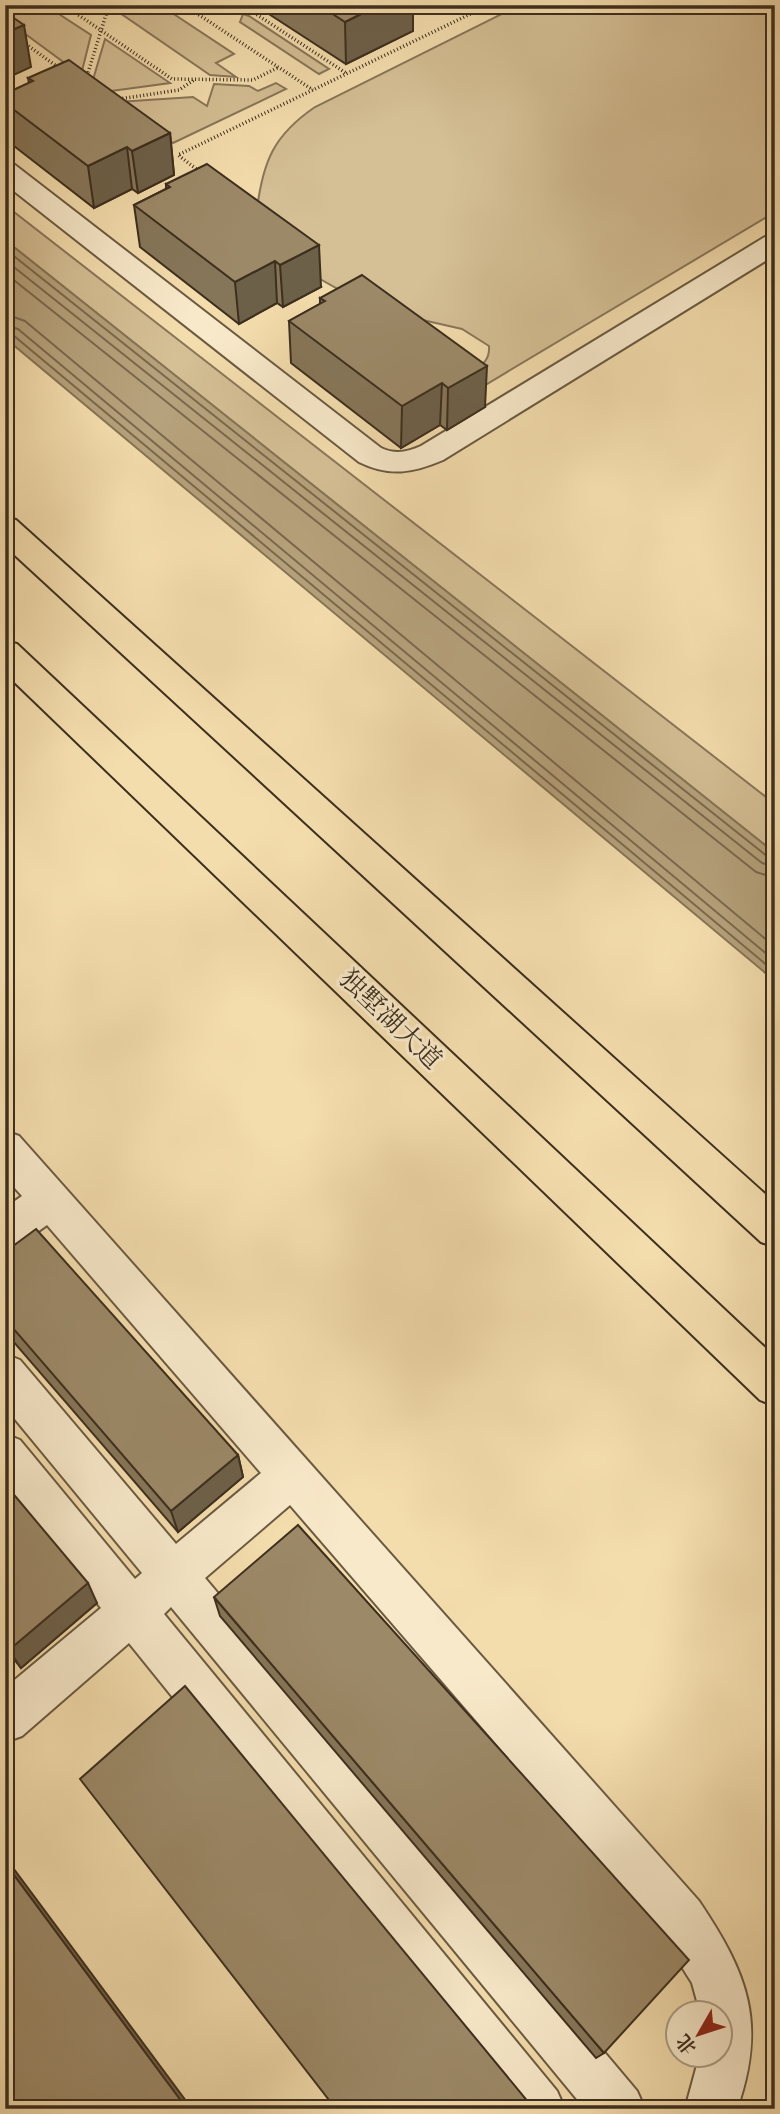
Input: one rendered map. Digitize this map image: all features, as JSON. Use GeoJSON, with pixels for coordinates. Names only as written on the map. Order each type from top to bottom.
{"type":"FeatureCollection","features":[{"type":"Feature","properties":{"kind":"main road"},"geometry":{"type":"LineString","coordinates":[[5,528],[775,1229]]}},
{"type":"Feature","properties":{"kind":"main road","name":"独墅湖大道"},"geometry":{"type":"LineString","coordinates":[[5,653],[775,1386]]}},
{"type":"Feature","properties":{"kind":"street"},"geometry":{"type":"LineString","coordinates":[[5,172],[384,463],[398,465],[432,453],[556,364],[775,243]]}},
{"type":"Feature","properties":{"kind":"street"},"geometry":{"type":"LineString","coordinates":[[5,1148],[681,1919],[701,1946],[716,1973],[725,2009],[729,2044],[721,2084],[711,2109]]}},
{"type":"Feature","properties":{"kind":"street"},"geometry":{"type":"LineString","coordinates":[[5,1232],[50,1199]]}},
{"type":"Feature","properties":{"kind":"street"},"geometry":{"type":"LineString","coordinates":[[5,1374],[619,2109]]}},
{"type":"Feature","properties":{"kind":"street"},"geometry":{"type":"LineString","coordinates":[[5,1455],[539,2109]]}},
{"type":"Feature","properties":{"kind":"street"},"geometry":{"type":"LineString","coordinates":[[5,1719],[292,1475]]}},
{"type":"Feature","properties":{"kind":"path"},"geometry":{"type":"LineString","coordinates":[[64,5],[172,79],[253,80],[279,67]]}},
{"type":"Feature","properties":{"kind":"path"},"geometry":{"type":"LineString","coordinates":[[83,86],[109,5]]}},
{"type":"Feature","properties":{"kind":"path"},"geometry":{"type":"LineString","coordinates":[[184,5],[313,90]]}},
{"type":"Feature","properties":{"kind":"path"},"geometry":{"type":"LineString","coordinates":[[242,5],[347,73]]}},
{"type":"Feature","properties":{"kind":"path"},"geometry":{"type":"LineString","coordinates":[[200,172],[178,155],[489,5]]}},
{"type":"Feature","properties":{"kind":"path"},"geometry":{"type":"LineString","coordinates":[[16,37],[60,69]]}},
{"type":"Feature","properties":{"kind":"path"},"geometry":{"type":"LineString","coordinates":[[117,99],[178,90],[196,79]]}},
{"type":"Feature","properties":{"kind":"shaded area"},"geometry":{"type":"Polygon","coordinates":[[[5,5],[45,5],[91,35],[81,75],[5,19],[5,5]]]}},
{"type":"Feature","properties":{"kind":"shaded area"},"geometry":{"type":"Polygon","coordinates":[[[122,5],[160,5],[234,54],[216,63],[236,77],[210,75],[120,13],[122,5]]]}},
{"type":"Feature","properties":{"kind":"shaded area"},"geometry":{"type":"Polygon","coordinates":[[[520,5],[775,5],[775,212],[487,384],[470,372],[487,359],[489,346],[462,329],[405,316],[345,293],[313,275],[257,209],[263,177],[273,150],[301,117],[315,107],[520,5]]]}},
{"type":"Feature","properties":{"kind":"shaded area"},"geometry":{"type":"Polygon","coordinates":[[[243,14],[329,69],[319,74],[240,22],[243,14]]]}},
{"type":"Feature","properties":{"kind":"shaded area"},"geometry":{"type":"Polygon","coordinates":[[[105,39],[170,83],[104,92],[92,83],[105,39]]]}},
{"type":"Feature","properties":{"kind":"shaded area"},"geometry":{"type":"Polygon","coordinates":[[[276,83],[286,89],[173,143],[117,102],[193,97],[207,106],[214,84],[249,86],[258,91],[276,83]]]}},
{"type":"Feature","properties":{"kind":"shaded area"},"geometry":{"type":"Polygon","coordinates":[[[5,205],[775,804],[775,853],[5,240],[5,205]]]}},
{"type":"Feature","properties":{"kind":"water"},"geometry":{"type":"Polygon","coordinates":[[[5,240],[775,853],[775,981],[5,338],[5,240]]]}},
{"type":"Feature","properties":{"kind":"building"},"geometry":{"type":"Polygon","coordinates":[[[319,5],[379,5],[345,22],[319,5]]]}},
{"type":"Feature","properties":{"kind":"building"},"geometry":{"type":"Polygon","coordinates":[[[5,12],[24,25],[5,33],[5,12]]]}},
{"type":"Feature","properties":{"kind":"building"},"geometry":{"type":"Polygon","coordinates":[[[69,60],[170,133],[132,151],[127,147],[88,166],[5,103],[5,94],[33,81],[28,78],[69,60]]]}},
{"type":"Feature","properties":{"kind":"building"},"geometry":{"type":"Polygon","coordinates":[[[207,164],[319,245],[280,265],[275,261],[235,282],[134,205],[170,187],[166,184],[207,164]]]}},
{"type":"Feature","properties":{"kind":"building"},"geometry":{"type":"Polygon","coordinates":[[[362,275],[487,366],[448,388],[442,383],[402,406],[289,321],[325,301],[320,298],[362,275]]]}},
{"type":"Feature","properties":{"kind":"building"},"geometry":{"type":"Polygon","coordinates":[[[36,1229],[238,1455],[171,1511],[5,1319],[5,1252],[36,1229]]]}},
{"type":"Feature","properties":{"kind":"building"},"geometry":{"type":"Polygon","coordinates":[[[5,1484],[88,1583],[9,1650],[5,1646],[5,1484]]]}},
{"type":"Feature","properties":{"kind":"building"},"geometry":{"type":"Polygon","coordinates":[[[298,1525],[689,1960],[604,2053],[214,1597],[298,1525]]]}},
{"type":"Feature","properties":{"kind":"building"},"geometry":{"type":"Polygon","coordinates":[[[185,1686],[534,2109],[336,2109],[80,1779],[185,1686]]]}},
{"type":"Feature","properties":{"kind":"building"},"geometry":{"type":"Polygon","coordinates":[[[5,1863],[187,2109],[6,2109],[5,1863]]]}}]}
